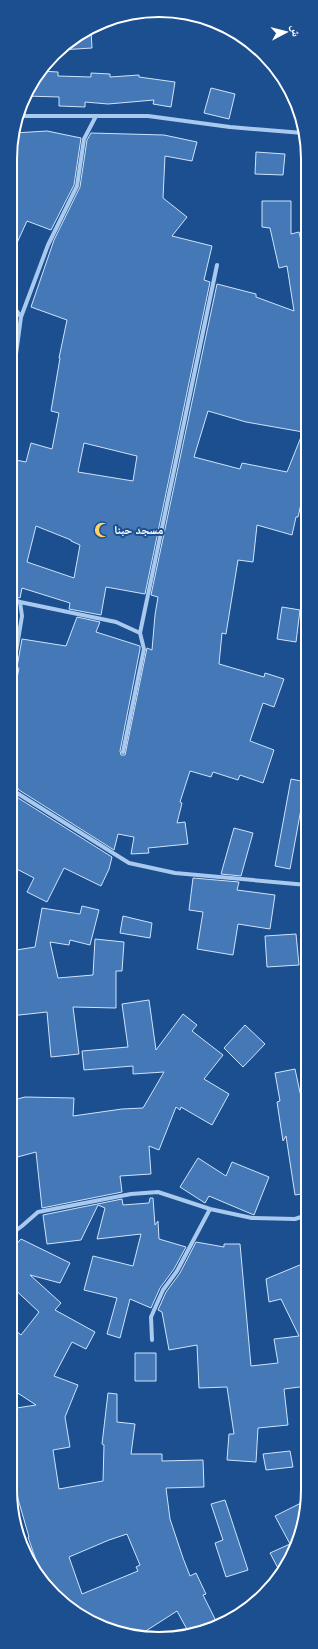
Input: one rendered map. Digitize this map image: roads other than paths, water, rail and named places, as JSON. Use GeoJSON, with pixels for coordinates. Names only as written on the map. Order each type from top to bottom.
{"type":"FeatureCollection","features":[{"type":"Feature","properties":{"kind":"street"},"geometry":{"type":"LineString","coordinates":[[24,116],[148,116],[298,133]]}},
{"type":"Feature","properties":{"kind":"street"},"geometry":{"type":"LineString","coordinates":[[17,347],[21,317],[48,245],[77,186],[84,139],[96,116]]}},
{"type":"Feature","properties":{"kind":"street"},"geometry":{"type":"LineString","coordinates":[[123,752],[144,649],[140,633],[217,265]]}},
{"type":"Feature","properties":{"kind":"street"},"geometry":{"type":"LineString","coordinates":[[17,311],[21,317]]}},
{"type":"Feature","properties":{"kind":"street"},"geometry":{"type":"LineString","coordinates":[[17,601],[116,622],[140,633]]}},
{"type":"Feature","properties":{"kind":"street"},"geometry":{"type":"LineString","coordinates":[[17,646],[22,616],[20,602]]}},
{"type":"Feature","properties":{"kind":"street"},"geometry":{"type":"LineString","coordinates":[[17,793],[129,863],[175,873],[301,885]]}},
{"type":"Feature","properties":{"kind":"street"},"geometry":{"type":"LineString","coordinates":[[17,1230],[38,1212],[131,1194],[158,1192],[210,1209],[252,1218],[295,1219],[301,1217]]}},
{"type":"Feature","properties":{"kind":"street"},"geometry":{"type":"LineString","coordinates":[[152,1340],[151,1317],[163,1290],[178,1271],[210,1209]]}},
{"type":"Feature","properties":{"kind":"place","name":"مسجد حبنا"},"geometry":{"type":"Point","coordinates":[102,530]}}]}
